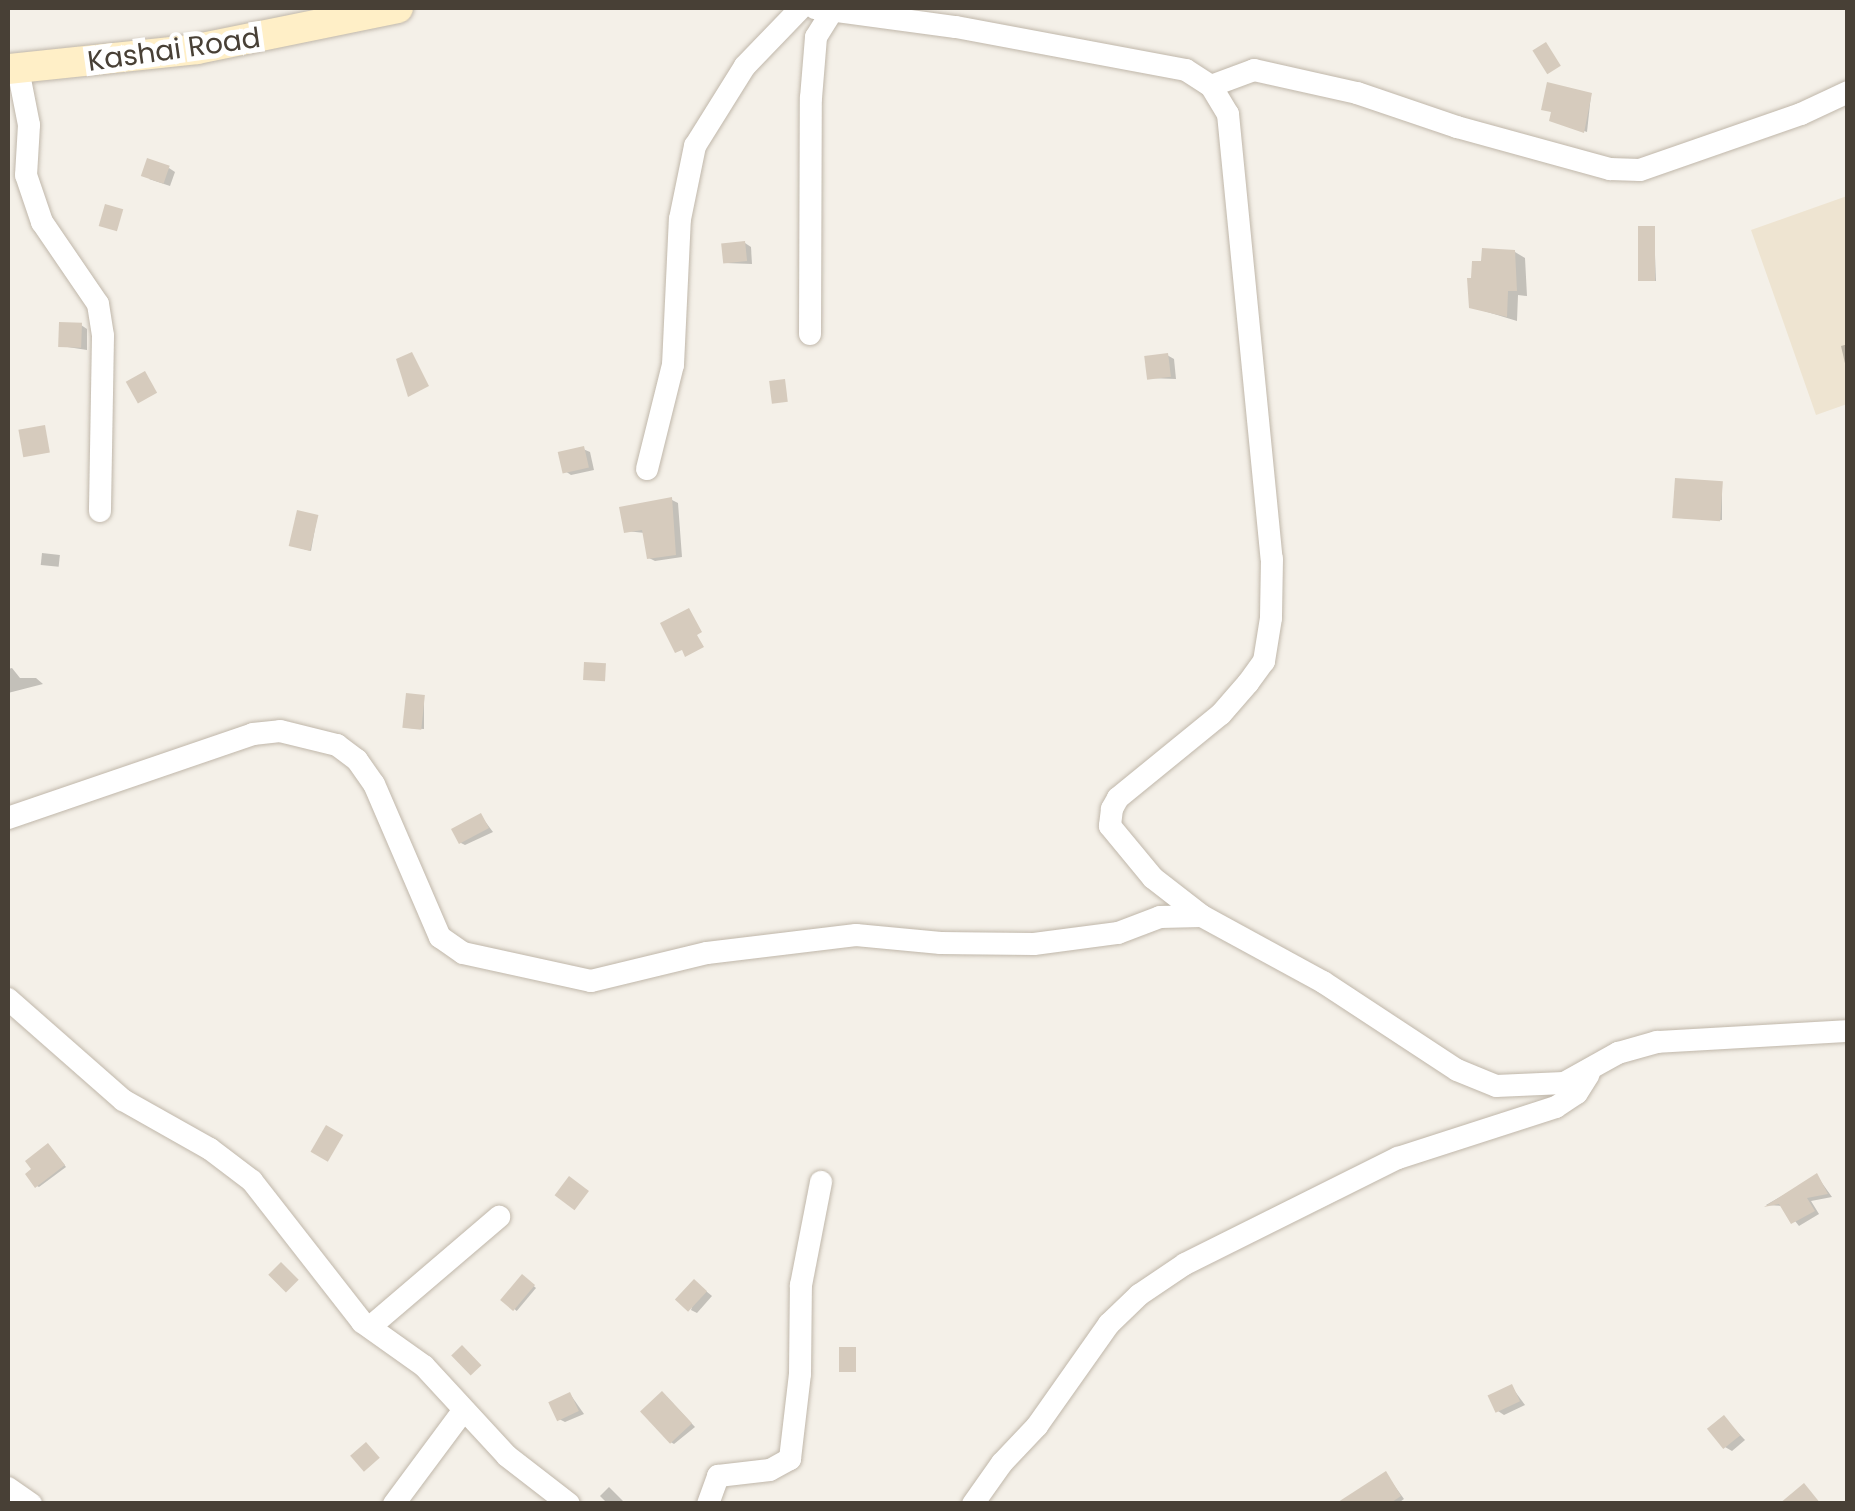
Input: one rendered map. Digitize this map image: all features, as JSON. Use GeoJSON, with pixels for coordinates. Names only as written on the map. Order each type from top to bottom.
{"type":"FeatureCollection","features":[{"type":"Feature","properties":{"kind":"street","name":"Kashai Road"},"geometry":{"type":"LineString","coordinates":[[13,69],[197,50],[398,8]]}},
{"type":"Feature","properties":{"kind":"street"},"geometry":{"type":"LineString","coordinates":[[647,468],[673,365],[680,219],[695,146],[746,66],[801,8]]}},
{"type":"Feature","properties":{"kind":"street"},"geometry":{"type":"LineString","coordinates":[[810,334],[810,98],[816,36],[823,9],[956,26],[1137,58],[1186,70],[1211,86],[1228,114],[1233,144],[1272,559],[1271,618],[1264,661],[1248,684],[1221,714],[1118,798],[1110,826],[1153,878],[1202,916],[1324,982],[1457,1070],[1496,1086],[1564,1082],[1591,1071],[1618,1052],[1657,1042],[1848,1031]]}},
{"type":"Feature","properties":{"kind":"street"},"geometry":{"type":"LineString","coordinates":[[13,69],[29,125],[26,175],[42,222],[98,304],[103,336],[100,511]]}},
{"type":"Feature","properties":{"kind":"street"},"geometry":{"type":"LineString","coordinates":[[1211,86],[1254,70],[1358,93],[1457,127],[1610,169],[1640,170],[1801,114],[1848,92]]}},
{"type":"Feature","properties":{"kind":"street"},"geometry":{"type":"LineString","coordinates":[[8,818],[253,734],[280,730],[336,744],[357,760],[374,784],[440,937],[463,953],[591,981],[707,953],[856,935],[942,943],[1034,944],[1118,934],[1160,918],[1202,916]]}},
{"type":"Feature","properties":{"kind":"street"},"geometry":{"type":"LineString","coordinates":[[8,1000],[123,1100],[210,1149],[252,1181],[342,1300],[370,1327],[424,1366],[507,1456],[569,1504]]}},
{"type":"Feature","properties":{"kind":"street"},"geometry":{"type":"LineString","coordinates":[[973,1504],[1002,1463],[1037,1426],[1109,1324],[1139,1295],[1185,1264],[1398,1158],[1556,1108],[1577,1093],[1591,1071]]}},
{"type":"Feature","properties":{"kind":"street"},"geometry":{"type":"LineString","coordinates":[[708,1504],[718,1476],[770,1470],[790,1459],[800,1374],[801,1286],[821,1182]]}},
{"type":"Feature","properties":{"kind":"street"},"geometry":{"type":"LineString","coordinates":[[370,1327],[499,1217]]}},
{"type":"Feature","properties":{"kind":"street"},"geometry":{"type":"LineString","coordinates":[[394,1504],[463,1411]]}},
{"type":"Feature","properties":{"kind":"street"},"geometry":{"type":"LineString","coordinates":[[8,1488],[31,1504]]}},
{"type":"Feature","properties":{"kind":"shaded area"},"geometry":{"type":"Polygon","coordinates":[[[1847,196],[1847,404],[1816,415],[1751,230],[1847,196]]]}},
{"type":"Feature","properties":{"kind":"building"},"geometry":{"type":"Polygon","coordinates":[[[1546,42],[1561,66],[1547,74],[1532,50],[1546,42]]]}},
{"type":"Feature","properties":{"kind":"building"},"geometry":{"type":"Polygon","coordinates":[[[1547,82],[1592,93],[1584,133],[1549,121],[1551,112],[1541,110],[1547,82]]]}},
{"type":"Feature","properties":{"kind":"building"},"geometry":{"type":"Polygon","coordinates":[[[147,158],[170,166],[164,184],[141,176],[147,158]]]}},
{"type":"Feature","properties":{"kind":"building"},"geometry":{"type":"Polygon","coordinates":[[[105,204],[123,209],[117,231],[99,226],[105,204]]]}},
{"type":"Feature","properties":{"kind":"building"},"geometry":{"type":"Polygon","coordinates":[[[1638,226],[1655,226],[1655,281],[1638,281],[1638,226]]]}},
{"type":"Feature","properties":{"kind":"building"},"geometry":{"type":"Polygon","coordinates":[[[745,241],[747,261],[723,263],[721,244],[745,241]]]}},
{"type":"Feature","properties":{"kind":"building"},"geometry":{"type":"Polygon","coordinates":[[[1482,248],[1515,250],[1517,291],[1508,291],[1507,317],[1469,308],[1467,278],[1471,278],[1472,261],[1481,261],[1482,248]]]}},
{"type":"Feature","properties":{"kind":"building"},"geometry":{"type":"Polygon","coordinates":[[[59,322],[82,323],[81,348],[58,347],[59,322]]]}},
{"type":"Feature","properties":{"kind":"building"},"geometry":{"type":"Polygon","coordinates":[[[412,352],[429,386],[408,397],[396,359],[412,352]]]}},
{"type":"Feature","properties":{"kind":"building"},"geometry":{"type":"Polygon","coordinates":[[[1168,353],[1171,377],[1147,380],[1144,356],[1168,353]]]}},
{"type":"Feature","properties":{"kind":"building"},"geometry":{"type":"Polygon","coordinates":[[[145,371],[157,393],[138,404],[126,382],[145,371]]]}},
{"type":"Feature","properties":{"kind":"building"},"geometry":{"type":"Polygon","coordinates":[[[785,379],[788,402],[772,404],[769,381],[785,379]]]}},
{"type":"Feature","properties":{"kind":"building"},"geometry":{"type":"Polygon","coordinates":[[[45,425],[50,453],[23,457],[18,430],[45,425]]]}},
{"type":"Feature","properties":{"kind":"building"},"geometry":{"type":"Polygon","coordinates":[[[584,446],[589,467],[563,474],[558,452],[584,446]]]}},
{"type":"Feature","properties":{"kind":"building"},"geometry":{"type":"Polygon","coordinates":[[[1675,478],[1723,481],[1720,521],[1672,518],[1675,478]]]}},
{"type":"Feature","properties":{"kind":"building"},"geometry":{"type":"Polygon","coordinates":[[[672,497],[676,555],[647,559],[642,530],[624,533],[619,507],[672,497]]]}},
{"type":"Feature","properties":{"kind":"building"},"geometry":{"type":"Polygon","coordinates":[[[297,510],[318,515],[310,551],[289,546],[297,510]]]}},
{"type":"Feature","properties":{"kind":"building"},"geometry":{"type":"Polygon","coordinates":[[[689,608],[702,632],[697,635],[704,647],[685,657],[682,650],[675,653],[660,623],[689,608]]]}},
{"type":"Feature","properties":{"kind":"building"},"geometry":{"type":"Polygon","coordinates":[[[584,662],[606,663],[605,681],[583,680],[584,662]]]}},
{"type":"Feature","properties":{"kind":"building"},"geometry":{"type":"Polygon","coordinates":[[[406,693],[425,695],[421,730],[402,728],[406,693]]]}},
{"type":"Feature","properties":{"kind":"building"},"geometry":{"type":"Polygon","coordinates":[[[481,813],[489,828],[459,844],[451,829],[481,813]]]}},
{"type":"Feature","properties":{"kind":"building"},"geometry":{"type":"Polygon","coordinates":[[[326,1125],[343,1135],[328,1162],[310,1152],[326,1125]]]}},
{"type":"Feature","properties":{"kind":"building"},"geometry":{"type":"Polygon","coordinates":[[[48,1143],[65,1165],[35,1188],[25,1174],[31,1169],[25,1161],[48,1143]]]}},
{"type":"Feature","properties":{"kind":"building"},"geometry":{"type":"Polygon","coordinates":[[[1817,1173],[1828,1194],[1807,1198],[1815,1211],[1791,1224],[1779,1204],[1764,1207],[1817,1173]]]}},
{"type":"Feature","properties":{"kind":"building"},"geometry":{"type":"Polygon","coordinates":[[[569,1176],[589,1191],[575,1210],[555,1195],[569,1176]]]}},
{"type":"Feature","properties":{"kind":"building"},"geometry":{"type":"Polygon","coordinates":[[[281,1262],[299,1280],[286,1292],[268,1275],[281,1262]]]}},
{"type":"Feature","properties":{"kind":"building"},"geometry":{"type":"Polygon","coordinates":[[[522,1274],[535,1285],[513,1311],[500,1300],[522,1274]]]}},
{"type":"Feature","properties":{"kind":"building"},"geometry":{"type":"Polygon","coordinates":[[[694,1279],[707,1291],[688,1312],[675,1299],[694,1279]]]}},
{"type":"Feature","properties":{"kind":"building"},"geometry":{"type":"Polygon","coordinates":[[[462,1345],[481,1365],[471,1376],[451,1355],[462,1345]]]}},
{"type":"Feature","properties":{"kind":"building"},"geometry":{"type":"Polygon","coordinates":[[[839,1347],[856,1347],[856,1372],[839,1372],[839,1347]]]}},
{"type":"Feature","properties":{"kind":"building"},"geometry":{"type":"Polygon","coordinates":[[[1512,1384],[1520,1401],[1496,1413],[1488,1395],[1512,1384]]]}},
{"type":"Feature","properties":{"kind":"building"},"geometry":{"type":"Polygon","coordinates":[[[662,1391],[692,1423],[670,1444],[640,1411],[662,1391]]]}},
{"type":"Feature","properties":{"kind":"building"},"geometry":{"type":"Polygon","coordinates":[[[570,1392],[579,1411],[557,1421],[548,1402],[570,1392]]]}},
{"type":"Feature","properties":{"kind":"building"},"geometry":{"type":"Polygon","coordinates":[[[1724,1415],[1740,1435],[1723,1449],[1707,1429],[1724,1415]]]}},
{"type":"Feature","properties":{"kind":"building"},"geometry":{"type":"Polygon","coordinates":[[[366,1442],[380,1458],[364,1472],[350,1456],[366,1442]]]}},
{"type":"Feature","properties":{"kind":"building"},"geometry":{"type":"Polygon","coordinates":[[[1386,1471],[1401,1496],[1389,1504],[1335,1504],[1386,1471]]]}},
{"type":"Feature","properties":{"kind":"building"},"geometry":{"type":"Polygon","coordinates":[[[1804,1483],[1821,1504],[1779,1504],[1804,1483]]]}}]}
